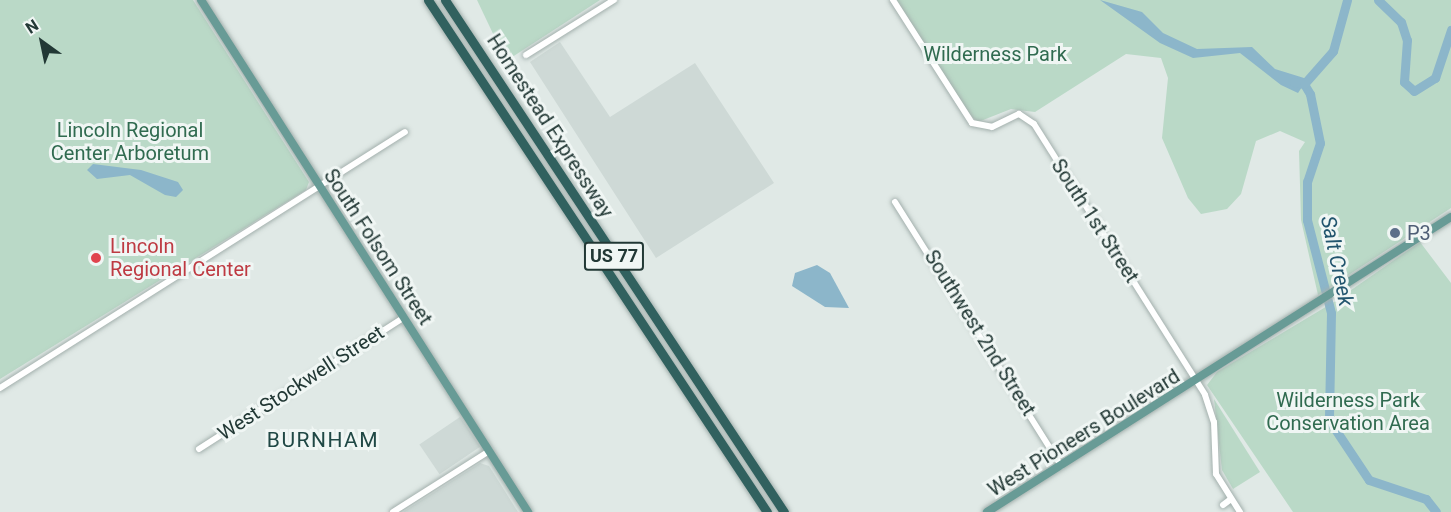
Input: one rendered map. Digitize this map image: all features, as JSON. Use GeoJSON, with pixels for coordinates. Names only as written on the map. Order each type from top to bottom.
{"type":"FeatureCollection","features":[{"type":"Feature","properties":{"kind":"highway","name":"Homestead Expressway"},"geometry":{"type":"LineString","coordinates":[[428,0],[766,512]]}},
{"type":"Feature","properties":{"kind":"highway","name":"Homestead Expressway"},"geometry":{"type":"LineString","coordinates":[[445,0],[784,512]]}},
{"type":"Feature","properties":{"kind":"main road","name":"South Folsom Street"},"geometry":{"type":"LineString","coordinates":[[201,0],[528,512]]}},
{"type":"Feature","properties":{"kind":"main road","name":"West Pioneers Boulevard"},"geometry":{"type":"LineString","coordinates":[[987,512],[1198,381],[1451,218]]}},
{"type":"Feature","properties":{"kind":"street"},"geometry":{"type":"LineString","coordinates":[[526,55],[614,0]]}},
{"type":"Feature","properties":{"kind":"street","name":"South 1st Street"},"geometry":{"type":"LineString","coordinates":[[893,0],[972,123],[992,127],[1018,114],[1030,119],[1198,381],[1214,422],[1216,474],[1240,512]]}},
{"type":"Feature","properties":{"kind":"street"},"geometry":{"type":"LineString","coordinates":[[0,388],[405,132]]}},
{"type":"Feature","properties":{"kind":"street","name":"Southwest 2nd Street"},"geometry":{"type":"LineString","coordinates":[[895,202],[1061,466]]}},
{"type":"Feature","properties":{"kind":"street","name":"West Stockwell Street"},"geometry":{"type":"LineString","coordinates":[[199,449],[404,318]]}},
{"type":"Feature","properties":{"kind":"street"},"geometry":{"type":"LineString","coordinates":[[393,512],[489,451]]}},
{"type":"Feature","properties":{"kind":"street"},"geometry":{"type":"LineString","coordinates":[[1223,505],[1232,499]]}},
{"type":"Feature","properties":{"kind":"shaded area"},"geometry":{"type":"Polygon","coordinates":[[[560,42],[610,117],[695,63],[774,183],[656,258],[530,62],[560,42]]]}},
{"type":"Feature","properties":{"kind":"shaded area"},"geometry":{"type":"Polygon","coordinates":[[[460,417],[480,447],[440,474],[419,444],[460,417]]]}},
{"type":"Feature","properties":{"kind":"shaded area"},"geometry":{"type":"Polygon","coordinates":[[[480,463],[489,466],[518,512],[403,512],[480,463]]]}},
{"type":"Feature","properties":{"kind":"green space","name":"Lincoln Regional Center Arboretum"},"geometry":{"type":"Polygon","coordinates":[[[0,0],[193,0],[309,182],[306,190],[0,379],[0,0]]]}},
{"type":"Feature","properties":{"kind":"green space"},"geometry":{"type":"Polygon","coordinates":[[[477,0],[600,0],[506,61],[477,0]]]}},
{"type":"Feature","properties":{"kind":"green space","name":"Wilderness Park"},"geometry":{"type":"Polygon","coordinates":[[[897,0],[1451,0],[1451,208],[1318,295],[1301,220],[1299,151],[1305,142],[1280,131],[1256,141],[1241,194],[1227,209],[1201,214],[1188,198],[1162,138],[1168,78],[1161,58],[1126,54],[1035,112],[1011,109],[978,122],[964,110],[897,0]]]}},
{"type":"Feature","properties":{"kind":"green space","name":"Wilderness Park Conservation Area"},"geometry":{"type":"Polygon","coordinates":[[[1420,242],[1451,283],[1451,512],[1293,512],[1207,385],[1217,372],[1334,302],[1420,242]]]}},
{"type":"Feature","properties":{"kind":"green space"},"geometry":{"type":"Polygon","coordinates":[[[1214,399],[1260,472],[1233,489],[1222,470],[1214,399]]]}},
{"type":"Feature","properties":{"kind":"water"},"geometry":{"type":"Polygon","coordinates":[[[1100,0],[1142,12],[1163,33],[1197,49],[1252,47],[1275,69],[1304,78],[1304,84],[1298,93],[1281,85],[1240,53],[1193,58],[1160,43],[1100,0]]]}},
{"type":"Feature","properties":{"kind":"water"},"geometry":{"type":"Polygon","coordinates":[[[93,164],[141,170],[178,182],[183,190],[176,197],[165,195],[130,175],[97,179],[87,170],[93,164]]]}},
{"type":"Feature","properties":{"kind":"water"},"geometry":{"type":"Polygon","coordinates":[[[817,265],[830,273],[849,308],[825,307],[792,286],[795,273],[817,265]]]}},
{"type":"Feature","properties":{"kind":"waterway"},"geometry":{"type":"LineString","coordinates":[[1304,84],[1333,51],[1347,0]]}},
{"type":"Feature","properties":{"kind":"waterway"},"geometry":{"type":"LineString","coordinates":[[1378,0],[1401,22],[1407,40],[1404,82],[1414,91],[1435,78],[1451,30]]}},
{"type":"Feature","properties":{"kind":"waterway","name":"Salt Creek"},"geometry":{"type":"LineString","coordinates":[[1294,82],[1304,84],[1310,94],[1320,143],[1307,182],[1307,220],[1331,313],[1329,420],[1369,480],[1426,499],[1436,512]]}},
{"type":"Feature","properties":{"kind":"place","name":"P3"},"geometry":{"type":"Point","coordinates":[1395,233]}},
{"type":"Feature","properties":{"kind":"place","name":"Lincoln Regional Center"},"geometry":{"type":"Point","coordinates":[96,258]}},
{"type":"Feature","properties":{"kind":"district","name":"BURNHAM"},"geometry":{"type":"Point","coordinates":[323,440]}}]}
